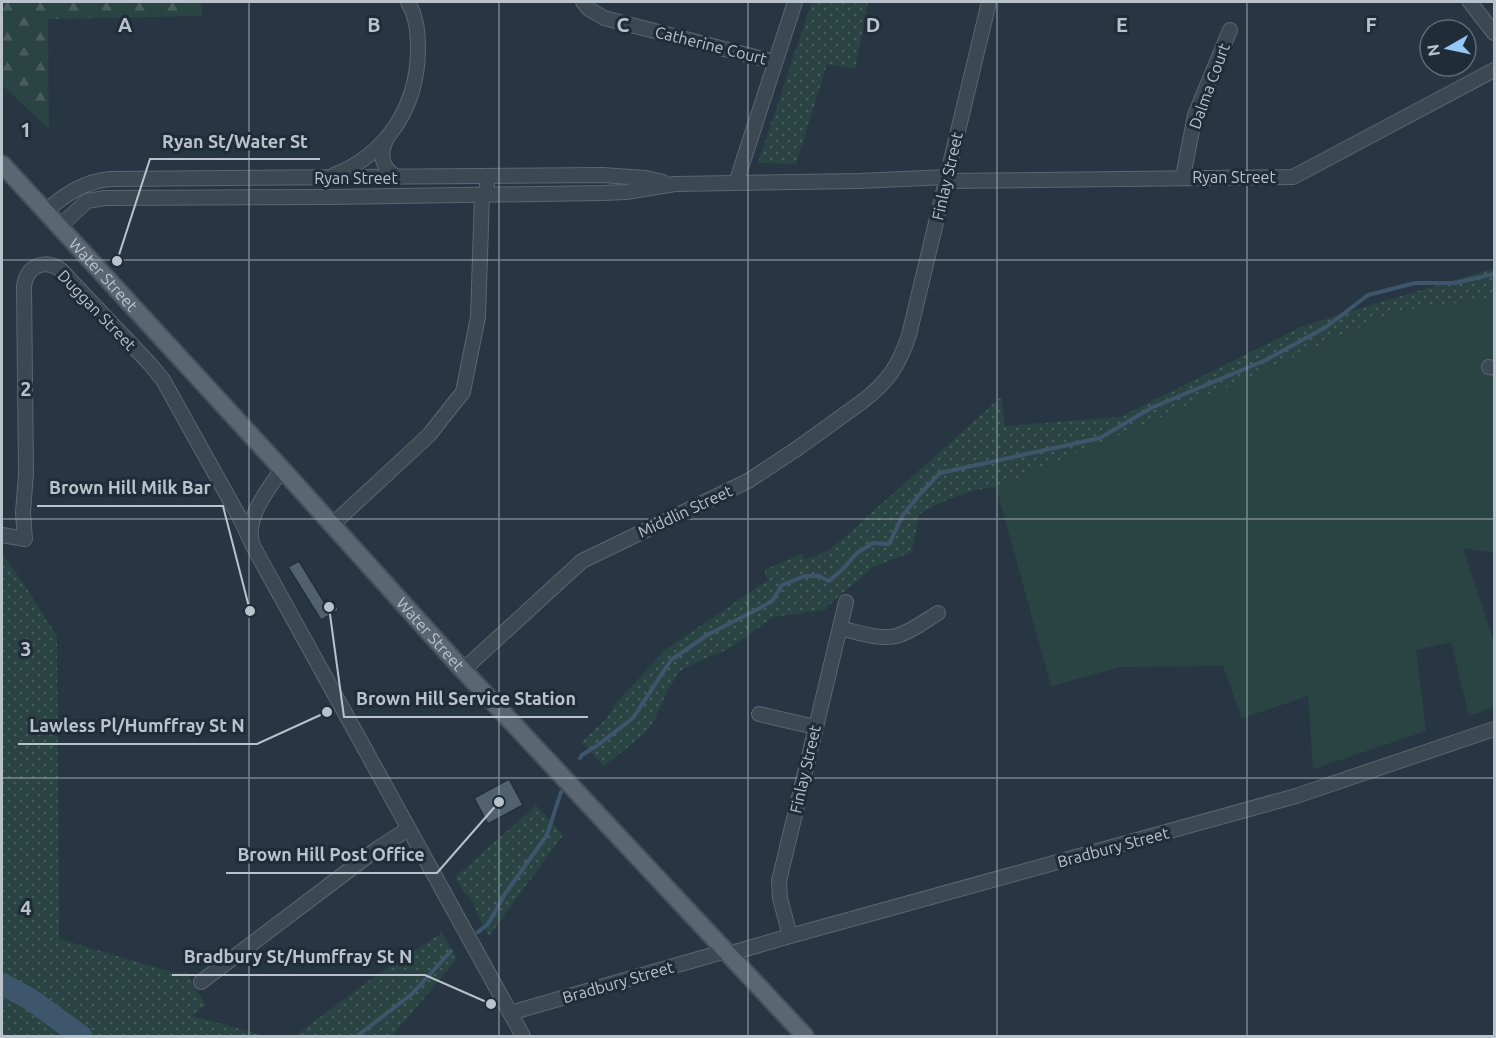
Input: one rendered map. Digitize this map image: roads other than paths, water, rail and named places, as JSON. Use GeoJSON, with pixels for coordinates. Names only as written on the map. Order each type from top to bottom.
{"type":"FeatureCollection","features":[{"type":"Feature","properties":{"kind":"main road","name":"Water Street"},"geometry":{"type":"LineString","coordinates":[[2,164],[463,670],[805,1036]]}},
{"type":"Feature","properties":{"kind":"street"},"geometry":{"type":"LineString","coordinates":[[324,178],[351,168],[368,155],[387,138],[408,105],[418,58],[418,31],[415,16],[408,2]]}},
{"type":"Feature","properties":{"kind":"street","name":"Catherine Court"},"geometry":{"type":"LineString","coordinates":[[583,2],[604,18],[775,62]]}},
{"type":"Feature","properties":{"kind":"street"},"geometry":{"type":"LineString","coordinates":[[736,183],[795,2]]}},
{"type":"Feature","properties":{"kind":"street","name":"Finlay Street"},"geometry":{"type":"LineString","coordinates":[[904,351],[989,2]]}},
{"type":"Feature","properties":{"kind":"street"},"geometry":{"type":"LineString","coordinates":[[1470,2],[1494,33]]}},
{"type":"Feature","properties":{"kind":"street","name":"Dalma Court"},"geometry":{"type":"LineString","coordinates":[[1183,177],[1195,116],[1230,30]]}},
{"type":"Feature","properties":{"kind":"street","name":"Ryan Street"},"geometry":{"type":"LineString","coordinates":[[59,227],[87,201],[105,198],[482,196],[626,192],[675,184],[946,179],[1293,177],[1494,70]]}},
{"type":"Feature","properties":{"kind":"street"},"geometry":{"type":"LineString","coordinates":[[387,138],[383,150],[383,162],[397,177]]}},
{"type":"Feature","properties":{"kind":"street","name":"Ryan Street"},"geometry":{"type":"LineString","coordinates":[[45,212],[75,189],[92,182],[105,180],[602,175],[646,178],[675,184]]}},
{"type":"Feature","properties":{"kind":"street"},"geometry":{"type":"LineString","coordinates":[[332,525],[429,435],[463,392],[478,317],[482,196],[487,190],[487,176]]}},
{"type":"Feature","properties":{"kind":"street","name":"Duggan Street"},"geometry":{"type":"LineString","coordinates":[[2,535],[24,539],[22,517],[26,473],[24,286],[29,272],[38,266],[48,264],[61,270],[163,380],[408,829],[524,1036]]}},
{"type":"Feature","properties":{"kind":"street","name":"Middlin Street"},"geometry":{"type":"LineString","coordinates":[[463,670],[582,561],[734,488],[773,465],[873,393],[890,375],[904,351]]}},
{"type":"Feature","properties":{"kind":"street"},"geometry":{"type":"LineString","coordinates":[[253,546],[250,535],[253,521],[262,500],[282,469]]}},
{"type":"Feature","properties":{"kind":"street","name":"Finlay Street"},"geometry":{"type":"LineString","coordinates":[[790,936],[780,898],[779,881],[846,602]]}},
{"type":"Feature","properties":{"kind":"street"},"geometry":{"type":"LineString","coordinates":[[840,628],[881,637],[896,636],[938,613]]}},
{"type":"Feature","properties":{"kind":"street"},"geometry":{"type":"LineString","coordinates":[[759,714],[815,727]]}},
{"type":"Feature","properties":{"kind":"street","name":"Bradbury Street"},"geometry":{"type":"LineString","coordinates":[[510,1013],[1296,796],[1494,729]]}},
{"type":"Feature","properties":{"kind":"street"},"geometry":{"type":"LineString","coordinates":[[201,982],[377,849],[408,829]]}},
{"type":"Feature","properties":{"kind":"waterway"},"geometry":{"type":"LineString","coordinates":[[580,758],[633,718],[671,660],[707,635],[773,600],[782,585],[805,576],[819,576],[829,581],[857,553],[873,543],[889,544],[903,515],[940,473],[1100,438],[1151,408],[1266,360],[1326,327],[1368,295],[1415,283],[1455,283],[1494,274]]}},
{"type":"Feature","properties":{"kind":"waterway"},"geometry":{"type":"LineString","coordinates":[[478,932],[488,924],[505,894],[547,835],[561,792]]}},
{"type":"Feature","properties":{"kind":"waterway"},"geometry":{"type":"LineString","coordinates":[[357,1036],[412,994],[451,951]]}},
{"type":"Feature","properties":{"kind":"waterway"},"geometry":{"type":"LineString","coordinates":[[2,984],[30,999],[81,1036]]}},
{"type":"Feature","properties":{"kind":"place","name":"Ryan St/Water St"},"geometry":{"type":"Point","coordinates":[117,261]}},
{"type":"Feature","properties":{"kind":"place","name":"Brown Hill Service Station"},"geometry":{"type":"Point","coordinates":[329,607]}},
{"type":"Feature","properties":{"kind":"place","name":"Brown Hill Milk Bar"},"geometry":{"type":"Point","coordinates":[250,611]}},
{"type":"Feature","properties":{"kind":"place","name":"Lawless Pl/Humffray St N"},"geometry":{"type":"Point","coordinates":[327,712]}},
{"type":"Feature","properties":{"kind":"place","name":"Brown Hill Post Office"},"geometry":{"type":"Point","coordinates":[499,802]}},
{"type":"Feature","properties":{"kind":"place","name":"Bradbury St/Humffray St N"},"geometry":{"type":"Point","coordinates":[491,1004]}}]}
